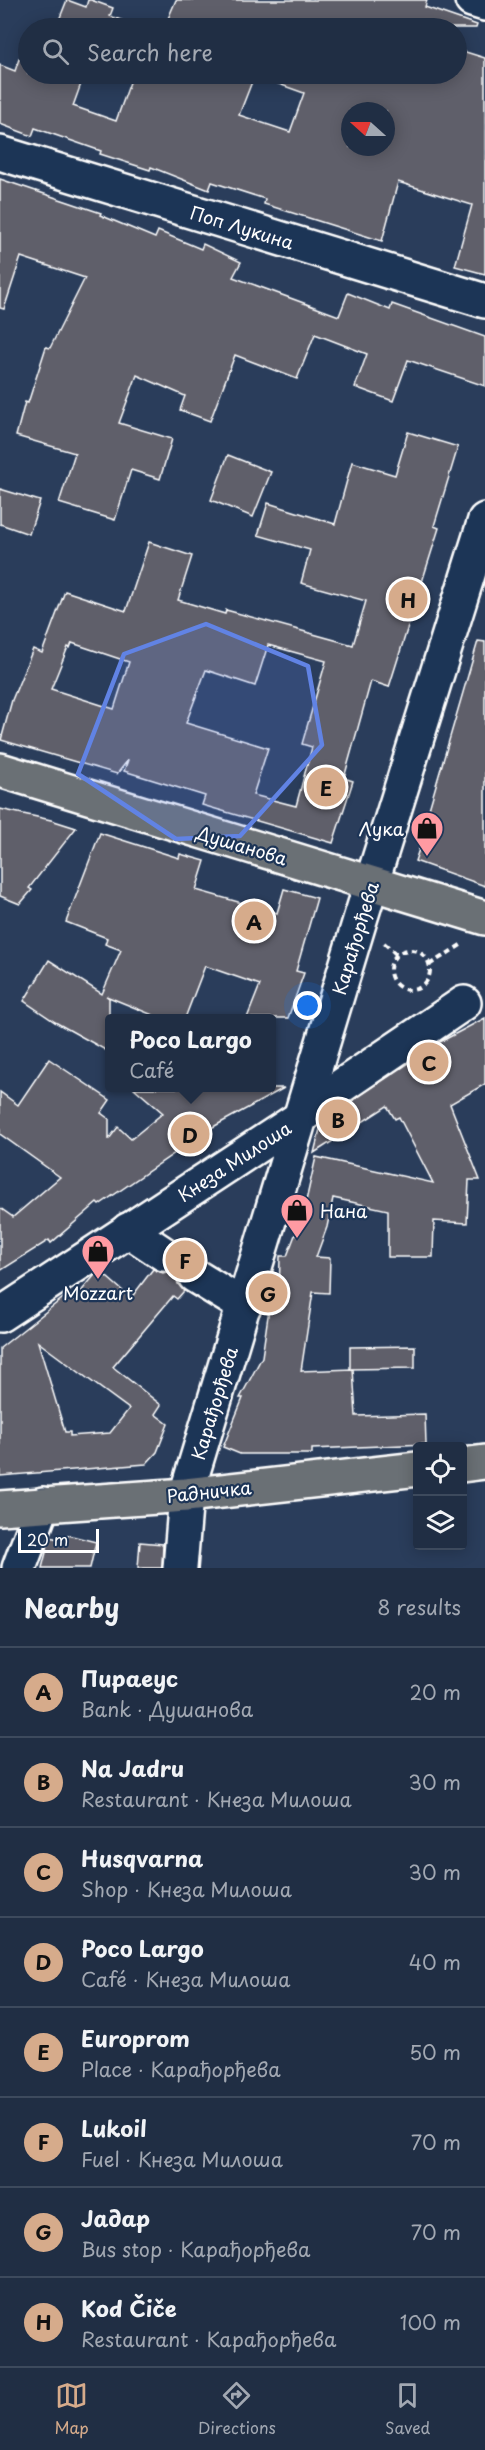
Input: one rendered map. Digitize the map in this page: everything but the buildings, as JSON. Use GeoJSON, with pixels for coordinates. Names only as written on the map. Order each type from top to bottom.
{"type":"FeatureCollection","features":[{"type":"Feature","properties":{"kind":"main road","name":"Душанова"},"geometry":{"type":"LineString","coordinates":[[0,770],[371,885],[476,930]]}},
{"type":"Feature","properties":{"kind":"main road"},"geometry":{"type":"LineString","coordinates":[[467,1464],[485,1462]]}},
{"type":"Feature","properties":{"kind":"main road","name":"Радничка"},"geometry":{"type":"LineString","coordinates":[[0,1508],[186,1495],[413,1469]]}},
{"type":"Feature","properties":{"kind":"street"},"geometry":{"type":"LineString","coordinates":[[472,0],[485,4]]}},
{"type":"Feature","properties":{"kind":"street","name":"Поп Лукина"},"geometry":{"type":"LineString","coordinates":[[0,153],[485,301]]}},
{"type":"Feature","properties":{"kind":"street","name":"Карађорђева"},"geometry":{"type":"LineString","coordinates":[[180,1568],[186,1495],[371,885],[485,520]]}},
{"type":"Feature","properties":{"kind":"street","name":"Кнеза Милоша"},"geometry":{"type":"LineString","coordinates":[[0,1315],[301,1117],[328,1095],[464,1003]]}},
{"type":"Feature","properties":{"kind":"street"},"geometry":{"type":"LineString","coordinates":[[128,1230],[164,1254]]}},
{"type":"Feature","properties":{"kind":"street"},"geometry":{"type":"LineString","coordinates":[[195,1276],[244,1306]]}},
{"type":"Feature","properties":{"kind":"street"},"geometry":{"type":"LineString","coordinates":[[19,1568],[43,1504]]}},
{"type":"Feature","properties":{"kind":"path"},"geometry":{"type":"LineString","coordinates":[[429,965],[476,930]]}},
{"type":"Feature","properties":{"kind":"path"},"geometry":{"type":"LineString","coordinates":[[409,950],[422,954],[429,965],[429,978],[419,988],[407,991],[400,989],[391,979],[392,960],[403,951],[409,950]]}},
{"type":"Feature","properties":{"kind":"highlighted area"},"geometry":{"type":"Polygon","coordinates":[[[206,624],[308,666],[322,745],[240,836],[176,839],[78,774],[124,654],[206,624]]]}},
{"type":"Feature","properties":{"kind":"place","name":"Kod Čiče"},"geometry":{"type":"Point","coordinates":[408,599]}},
{"type":"Feature","properties":{"kind":"place","name":"Europrom"},"geometry":{"type":"Point","coordinates":[326,787]}},
{"type":"Feature","properties":{"kind":"place","name":"Лука"},"geometry":{"type":"Point","coordinates":[427,857]}},
{"type":"Feature","properties":{"kind":"place","name":"Пираеус"},"geometry":{"type":"Point","coordinates":[254,921]}},
{"type":"Feature","properties":{"kind":"place","name":"Husqvarna"},"geometry":{"type":"Point","coordinates":[429,1062]}},
{"type":"Feature","properties":{"kind":"place","name":"Na Jadru"},"geometry":{"type":"Point","coordinates":[338,1119]}},
{"type":"Feature","properties":{"kind":"place","name":"Poco Largo"},"geometry":{"type":"Point","coordinates":[190,1134]}},
{"type":"Feature","properties":{"kind":"place","name":"Нана"},"geometry":{"type":"Point","coordinates":[297,1239]}},
{"type":"Feature","properties":{"kind":"place","name":"Lukoil"},"geometry":{"type":"Point","coordinates":[185,1260]}},
{"type":"Feature","properties":{"kind":"place","name":"Mozzart"},"geometry":{"type":"Point","coordinates":[98,1280]}},
{"type":"Feature","properties":{"kind":"place","name":"Јадар"},"geometry":{"type":"Point","coordinates":[268,1293]}}]}
